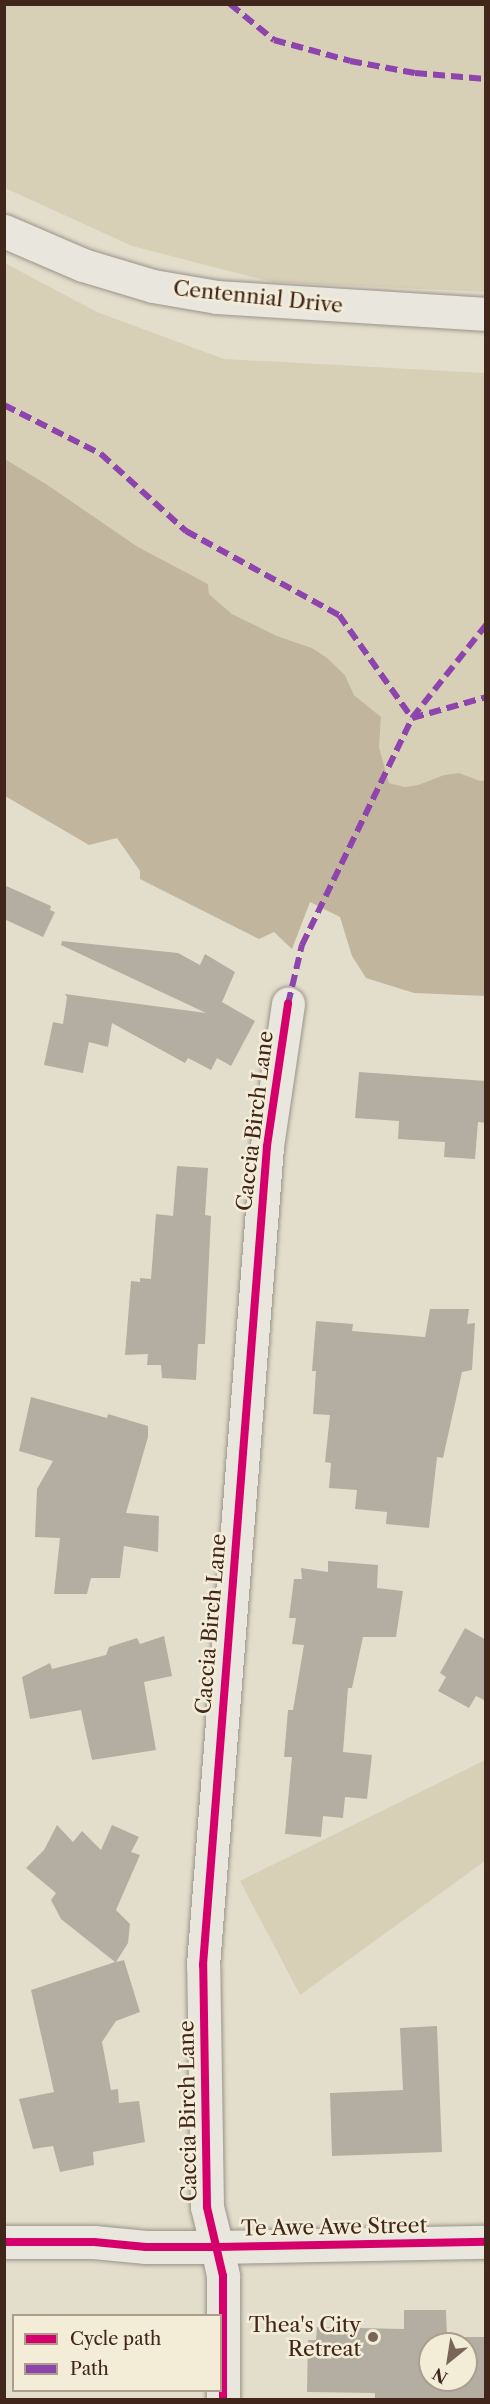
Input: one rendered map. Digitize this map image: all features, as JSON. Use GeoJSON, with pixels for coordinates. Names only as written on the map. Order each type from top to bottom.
{"type":"FeatureCollection","features":[{"type":"Feature","properties":{"kind":"street","name":"Centennial Drive"},"geometry":{"type":"LineString","coordinates":[[4,231],[83,265],[153,286],[217,297],[486,314]]}},
{"type":"Feature","properties":{"kind":"street","name":"Caccia Birch Lane"},"geometry":{"type":"LineString","coordinates":[[224,2400],[223,2283],[207,2207],[202,1965],[267,1146],[288,1004]]}},
{"type":"Feature","properties":{"kind":"street","name":"Te Awe Awe Street"},"geometry":{"type":"LineString","coordinates":[[4,2242],[94,2242],[146,2247],[217,2247],[486,2242]]}},
{"type":"Feature","properties":{"kind":"shaded area"},"geometry":{"type":"Polygon","coordinates":[[[5,4],[485,5],[485,292],[272,282],[132,246],[5,188],[5,4]]]}},
{"type":"Feature","properties":{"kind":"shaded area"},"geometry":{"type":"Polygon","coordinates":[[[5,263],[97,312],[224,359],[485,373],[485,780],[480,781],[459,773],[444,775],[418,785],[405,787],[389,783],[379,747],[381,717],[354,695],[345,675],[312,648],[277,636],[232,614],[209,594],[208,584],[138,547],[5,459],[5,263]]]}},
{"type":"Feature","properties":{"kind":"shaded area"},"geometry":{"type":"Polygon","coordinates":[[[5,459],[138,547],[208,584],[209,594],[232,614],[277,636],[312,648],[327,658],[345,675],[354,695],[381,717],[379,747],[389,783],[405,787],[418,785],[444,775],[459,773],[480,781],[485,780],[485,996],[414,993],[366,978],[352,956],[340,917],[310,902],[292,949],[274,932],[259,939],[140,879],[140,871],[117,838],[89,845],[5,796],[5,459]]]}},
{"type":"Feature","properties":{"kind":"shaded area"},"geometry":{"type":"Polygon","coordinates":[[[485,1760],[485,1861],[300,1995],[240,1881],[485,1760]]]}},
{"type":"Feature","properties":{"kind":"building"},"geometry":{"type":"Polygon","coordinates":[[[4,885],[51,906],[50,910],[55,912],[43,937],[4,919],[4,885]]]}},
{"type":"Feature","properties":{"kind":"building"},"geometry":{"type":"Polygon","coordinates":[[[62,941],[178,953],[200,965],[205,954],[235,972],[222,1002],[255,1021],[231,1066],[217,1058],[211,1070],[188,1058],[185,1063],[112,1023],[108,1047],[89,1042],[83,1073],[44,1065],[53,1022],[63,1024],[67,997],[65,994],[206,1013],[61,945],[62,941]]]}},
{"type":"Feature","properties":{"kind":"building"},"geometry":{"type":"Polygon","coordinates":[[[359,1072],[486,1081],[486,1123],[478,1122],[475,1159],[444,1157],[445,1142],[398,1139],[399,1121],[355,1118],[359,1072]]]}},
{"type":"Feature","properties":{"kind":"building"},"geometry":{"type":"Polygon","coordinates":[[[177,1166],[208,1168],[205,1215],[211,1216],[205,1344],[198,1344],[196,1380],[162,1378],[161,1365],[147,1365],[148,1354],[125,1355],[131,1281],[140,1282],[140,1278],[151,1279],[156,1214],[173,1216],[177,1166]]]}},
{"type":"Feature","properties":{"kind":"building"},"geometry":{"type":"Polygon","coordinates":[[[430,1309],[469,1309],[467,1324],[475,1323],[472,1370],[462,1372],[443,1458],[437,1457],[429,1528],[386,1524],[387,1512],[355,1509],[357,1490],[329,1488],[331,1463],[325,1462],[330,1415],[313,1414],[316,1371],[312,1371],[316,1321],[353,1324],[352,1331],[425,1337],[430,1309]]]}},
{"type":"Feature","properties":{"kind":"building"},"geometry":{"type":"Polygon","coordinates":[[[31,1397],[107,1418],[108,1414],[148,1426],[148,1437],[126,1513],[159,1516],[158,1552],[124,1546],[120,1578],[91,1578],[87,1594],[54,1594],[60,1538],[35,1537],[37,1489],[53,1461],[19,1451],[31,1397]]]}},
{"type":"Feature","properties":{"kind":"building"},"geometry":{"type":"Polygon","coordinates":[[[328,1561],[378,1565],[377,1588],[403,1591],[396,1637],[363,1637],[352,1688],[348,1688],[343,1752],[372,1755],[367,1799],[345,1797],[343,1818],[323,1816],[321,1837],[285,1834],[292,1757],[284,1757],[288,1710],[293,1710],[304,1645],[292,1644],[296,1618],[289,1618],[294,1579],[302,1579],[301,1568],[328,1572],[328,1561]]]}},
{"type":"Feature","properties":{"kind":"building"},"geometry":{"type":"Polygon","coordinates":[[[465,1628],[486,1640],[486,1701],[476,1696],[469,1708],[438,1691],[446,1677],[440,1673],[465,1628]]]}},
{"type":"Feature","properties":{"kind":"building"},"geometry":{"type":"Polygon","coordinates":[[[164,1636],[172,1676],[144,1682],[156,1750],[92,1760],[81,1710],[30,1719],[22,1677],[50,1663],[52,1669],[106,1655],[109,1647],[137,1638],[140,1644],[164,1636]]]}},
{"type":"Feature","properties":{"kind":"building"},"geometry":{"type":"Polygon","coordinates":[[[57,1825],[73,1842],[82,1831],[101,1850],[112,1825],[139,1837],[131,1852],[140,1855],[116,1910],[130,1924],[128,1943],[116,1962],[124,1960],[140,2012],[116,2021],[102,2042],[111,2090],[118,2089],[119,2103],[139,2101],[145,2142],[93,2152],[94,2165],[60,2172],[53,2146],[33,2149],[19,2099],[54,2092],[31,1990],[115,1962],[61,1919],[51,1900],[56,1893],[26,1868],[44,1850],[57,1825]]]}},
{"type":"Feature","properties":{"kind":"building"},"geometry":{"type":"Polygon","coordinates":[[[437,2026],[442,2152],[332,2156],[330,2093],[403,2090],[400,2028],[437,2026]]]}},
{"type":"Feature","properties":{"kind":"building"},"geometry":{"type":"Polygon","coordinates":[[[404,2310],[446,2310],[447,2332],[418,2332],[418,2392],[478,2392],[478,2337],[486,2337],[486,2400],[375,2400],[375,2393],[307,2392],[308,2340],[316,2340],[317,2327],[404,2329],[404,2310]]]}},
{"type":"Feature","properties":{"kind":"marked path"},"geometry":{"type":"LineString","coordinates":[[230,4],[274,40],[350,61],[415,73],[486,79]]}},
{"type":"Feature","properties":{"kind":"marked path"},"geometry":{"type":"LineString","coordinates":[[4,405],[101,454],[186,531],[339,615],[412,718],[486,697]]}},
{"type":"Feature","properties":{"kind":"marked path"},"geometry":{"type":"LineString","coordinates":[[288,1004],[302,945],[412,718],[486,625]]}},
{"type":"Feature","properties":{"kind":"cycle path"},"geometry":{"type":"LineString","coordinates":[[223,2400],[223,2276],[207,2207],[203,1965],[267,1146],[288,1004]]}},
{"type":"Feature","properties":{"kind":"cycle path"},"geometry":{"type":"LineString","coordinates":[[4,2242],[94,2242],[146,2247],[486,2242]]}},
{"type":"Feature","properties":{"kind":"place","name":"Thea's City Retreat"},"geometry":{"type":"Point","coordinates":[373,2337]}}]}
